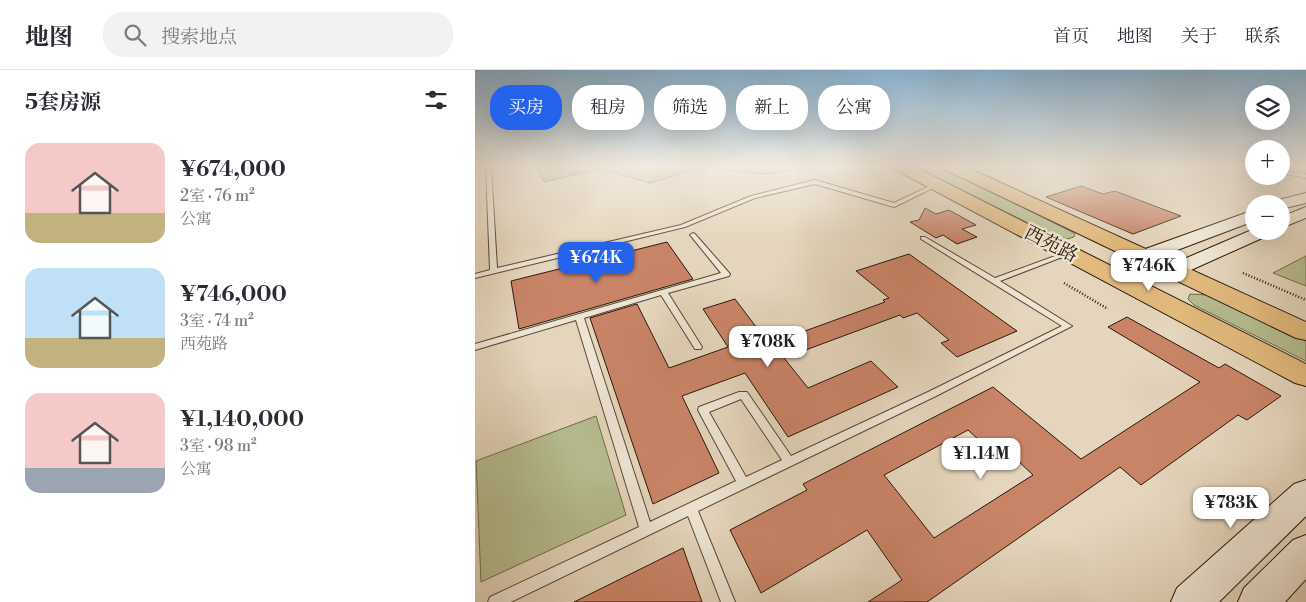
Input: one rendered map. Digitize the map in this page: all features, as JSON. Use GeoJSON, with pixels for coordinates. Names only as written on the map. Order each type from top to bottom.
{"type":"FeatureCollection","features":[{"type":"Feature","properties":{"kind":"main road","name":"西苑路"},"geometry":{"type":"LineString","coordinates":[[948,192],[1306,376]]}},
{"type":"Feature","properties":{"kind":"main road","name":"西苑路"},"geometry":{"type":"LineString","coordinates":[[1006,192],[1306,332]]}},
{"type":"Feature","properties":{"kind":"main road"},"geometry":{"type":"LineString","coordinates":[[1290,202],[1306,198]]}},
{"type":"Feature","properties":{"kind":"main road"},"geometry":{"type":"LineString","coordinates":[[1290,219],[1306,212]]}},
{"type":"Feature","properties":{"kind":"main road"},"geometry":{"type":"LineString","coordinates":[[1118,279],[1144,256],[1245,217]]}},
{"type":"Feature","properties":{"kind":"main road"},"geometry":{"type":"LineString","coordinates":[[1118,279],[1175,270],[1245,239]]}},
{"type":"Feature","properties":{"kind":"main road"},"geometry":{"type":"LineString","coordinates":[[1191,602],[1306,494]]}},
{"type":"Feature","properties":{"kind":"main road"},"geometry":{"type":"LineString","coordinates":[[1258,602],[1306,552]]}},
{"type":"Feature","properties":{"kind":"lane"},"geometry":{"type":"LineString","coordinates":[[489,192],[494,272]]}},
{"type":"Feature","properties":{"kind":"lane"},"geometry":{"type":"LineString","coordinates":[[475,276],[683,226],[753,197],[774,192]]}},
{"type":"Feature","properties":{"kind":"lane"},"geometry":{"type":"LineString","coordinates":[[849,192],[895,205],[921,192]]}},
{"type":"Feature","properties":{"kind":"lane"},"geometry":{"type":"LineString","coordinates":[[475,347],[726,274],[693,235]]}},
{"type":"Feature","properties":{"kind":"lane"},"geometry":{"type":"LineString","coordinates":[[495,602],[932,394],[1068,326],[923,238]]}},
{"type":"Feature","properties":{"kind":"lane"},"geometry":{"type":"LineString","coordinates":[[994,281],[1068,253]]}},
{"type":"Feature","properties":{"kind":"lane"},"geometry":{"type":"LineString","coordinates":[[663,292],[697,347]]}},
{"type":"Feature","properties":{"kind":"lane"},"geometry":{"type":"LineString","coordinates":[[579,317],[646,530]]}},
{"type":"Feature","properties":{"kind":"lane"},"geometry":{"type":"LineString","coordinates":[[744,484],[703,410],[743,394],[789,462]]}},
{"type":"Feature","properties":{"kind":"lane"},"geometry":{"type":"LineString","coordinates":[[691,509],[728,602]]}},
{"type":"Feature","properties":{"kind":"path"},"geometry":{"type":"LineString","coordinates":[[1243,273],[1306,300]]}},
{"type":"Feature","properties":{"kind":"path"},"geometry":{"type":"LineString","coordinates":[[1064,284],[1108,309]]}},
{"type":"Feature","properties":{"kind":"green space"},"geometry":{"type":"Polygon","coordinates":[[[962,192],[992,192],[1075,234],[1074,237],[1067,239],[1055,236],[962,192]]]}},
{"type":"Feature","properties":{"kind":"green space"},"geometry":{"type":"Polygon","coordinates":[[[1306,256],[1306,286],[1273,273],[1306,256]]]}},
{"type":"Feature","properties":{"kind":"green space"},"geometry":{"type":"Polygon","coordinates":[[[1190,294],[1209,295],[1306,341],[1306,361],[1194,305],[1188,299],[1190,294]]]}},
{"type":"Feature","properties":{"kind":"green space"},"geometry":{"type":"Polygon","coordinates":[[[596,416],[626,515],[481,582],[476,461],[596,416]]]}},
{"type":"Feature","properties":{"kind":"building"},"geometry":{"type":"Polygon","coordinates":[[[1062,192],[1097,192],[1103,194],[1117,192],[1181,216],[1133,234],[1046,197],[1062,192]]]}},
{"type":"Feature","properties":{"kind":"building"},"geometry":{"type":"Polygon","coordinates":[[[925,208],[936,214],[949,210],[976,225],[962,229],[977,237],[957,244],[943,235],[936,238],[910,222],[919,220],[925,208]]]}},
{"type":"Feature","properties":{"kind":"building"},"geometry":{"type":"Polygon","coordinates":[[[667,242],[693,279],[519,329],[511,281],[667,242]]]}},
{"type":"Feature","properties":{"kind":"building"},"geometry":{"type":"Polygon","coordinates":[[[909,254],[1017,331],[957,357],[941,343],[949,340],[917,313],[903,318],[900,315],[784,358],[808,388],[871,361],[898,387],[788,437],[745,373],[682,396],[719,473],[653,504],[590,318],[637,304],[669,368],[728,347],[703,309],[735,299],[769,344],[885,302],[883,300],[889,298],[856,271],[909,254]]]}},
{"type":"Feature","properties":{"kind":"building"},"geometry":{"type":"Polygon","coordinates":[[[1127,317],[1219,368],[1225,364],[1281,396],[1247,420],[1238,415],[1141,485],[1120,467],[927,602],[868,602],[902,580],[867,530],[761,593],[730,530],[807,490],[803,484],[993,387],[1081,459],[1200,382],[1108,327],[1127,317]],[[968,430],[884,475],[934,538],[1033,475],[1001,445],[991,451],[968,430]]]}},
{"type":"Feature","properties":{"kind":"building"},"geometry":{"type":"Polygon","coordinates":[[[683,548],[702,602],[574,602],[683,548]]]}}]}
